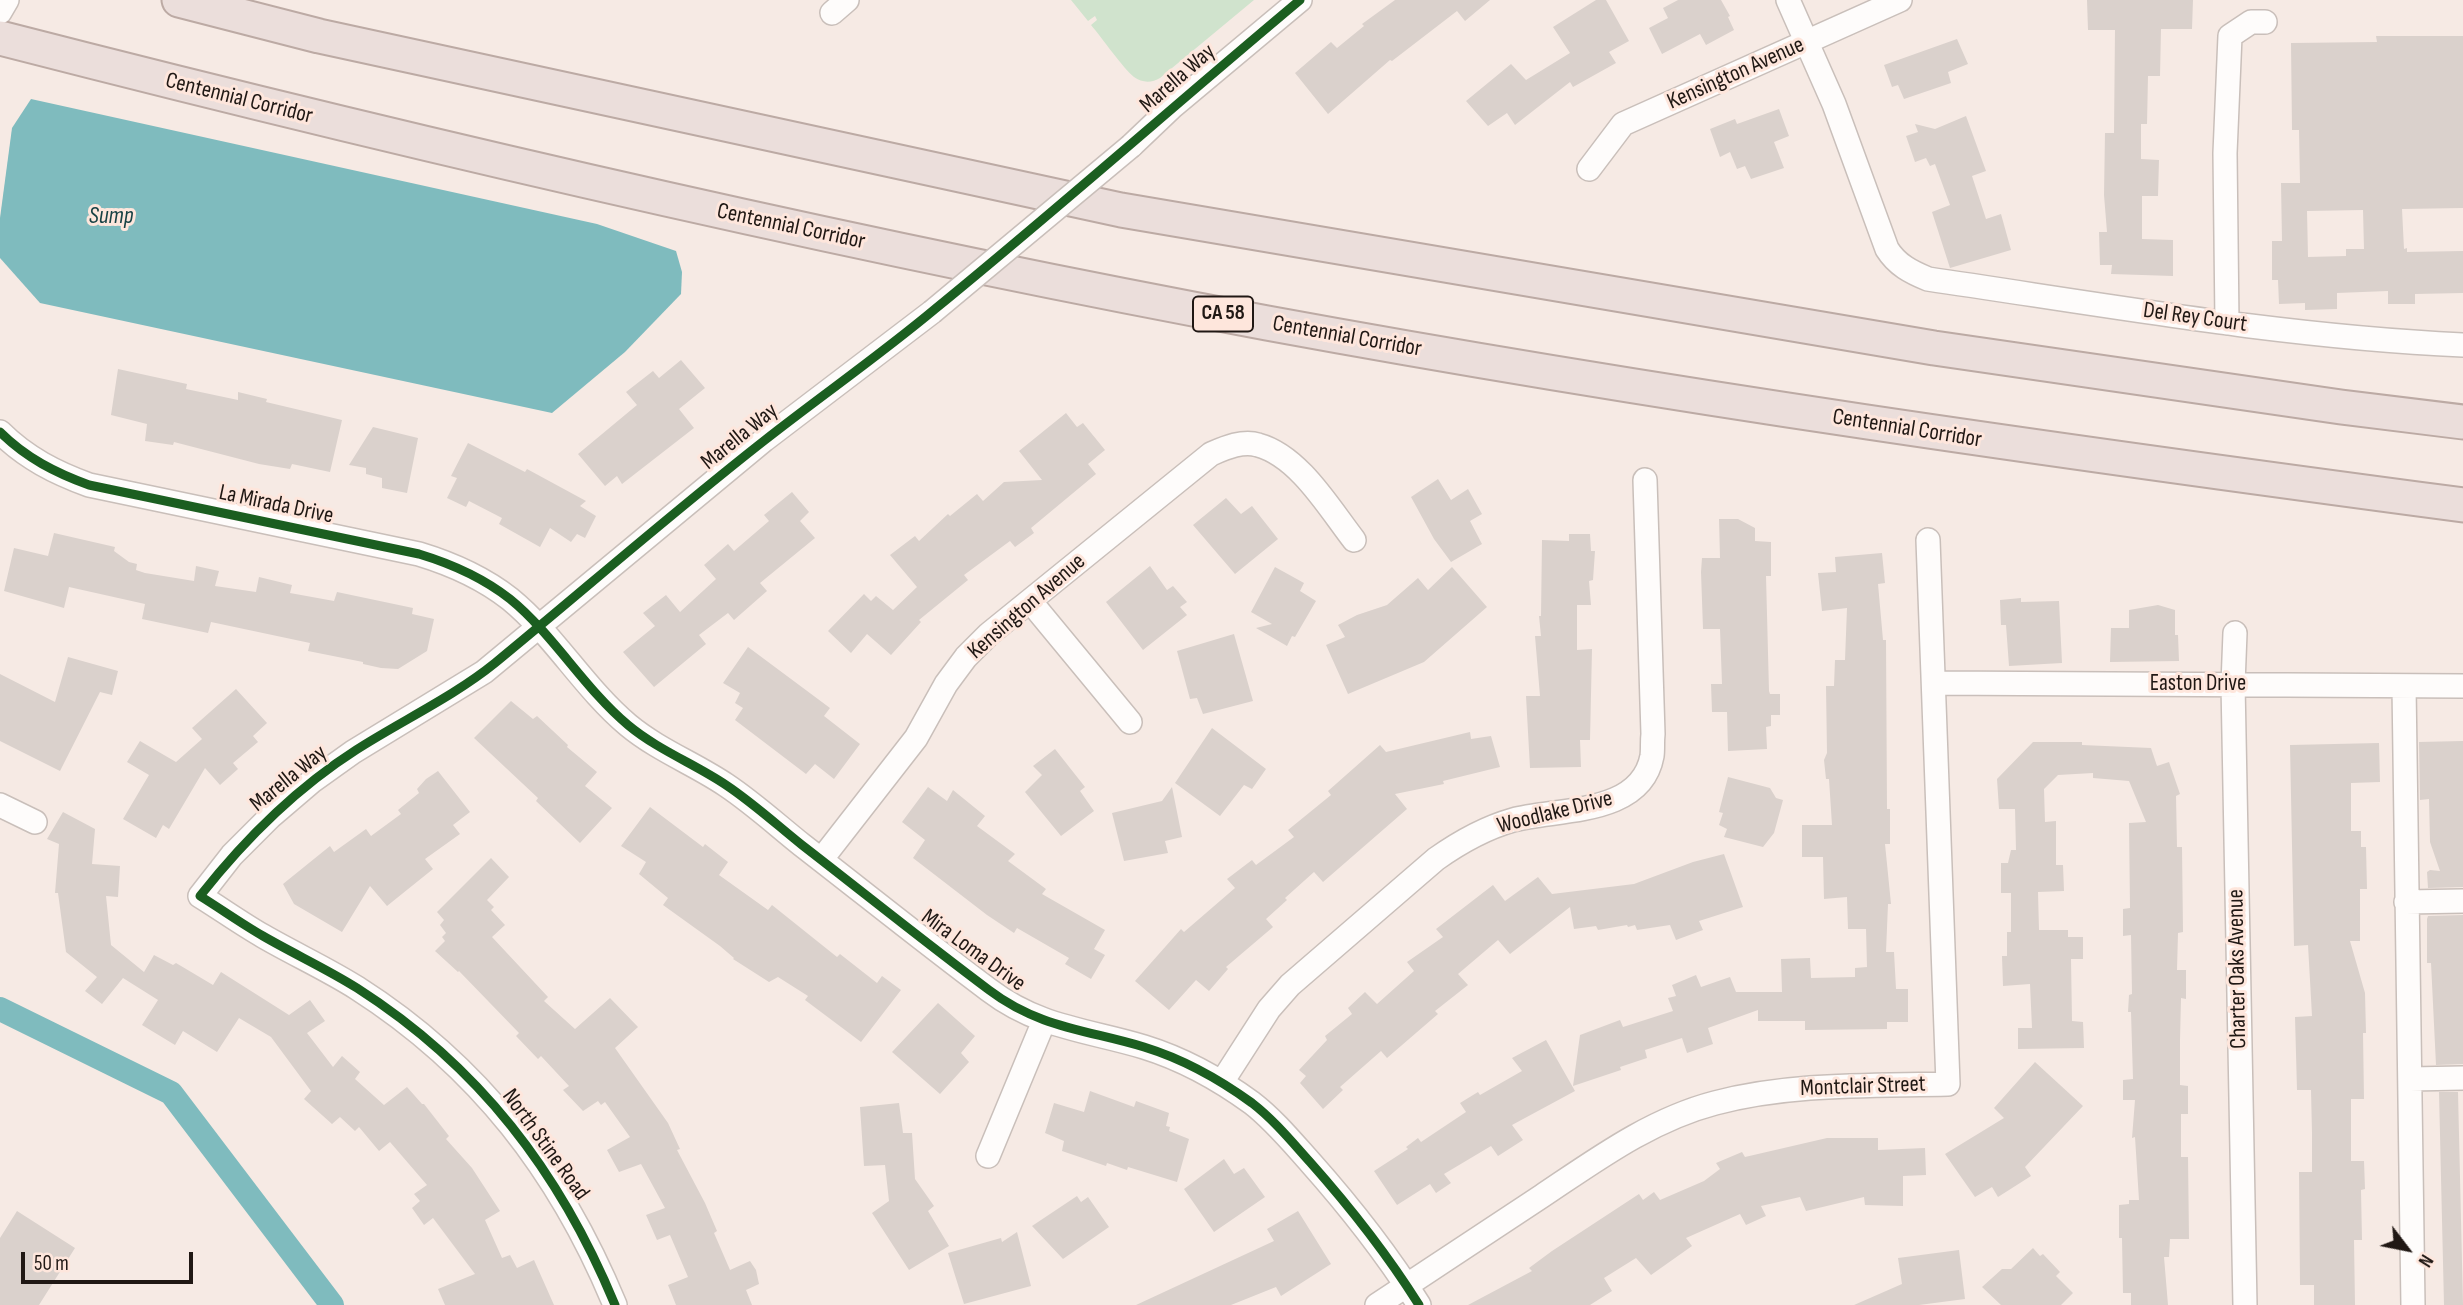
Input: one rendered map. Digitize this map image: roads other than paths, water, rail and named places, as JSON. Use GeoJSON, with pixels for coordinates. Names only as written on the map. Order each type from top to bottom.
{"type":"FeatureCollection","features":[{"type":"Feature","properties":{"kind":"highway"},"geometry":{"type":"LineString","coordinates":[[179,0],[319,36],[1122,210],[1934,348],[2463,422]]}},
{"type":"Feature","properties":{"kind":"highway","name":"Centennial Corridor"},"geometry":{"type":"LineString","coordinates":[[0,38],[240,100],[597,185],[1018,275],[1266,323],[1772,409],[2463,505]]}},
{"type":"Feature","properties":{"kind":"street"},"geometry":{"type":"LineString","coordinates":[[0,12],[7,0]]}},
{"type":"Feature","properties":{"kind":"street","name":"Marella Way"},"geometry":{"type":"LineString","coordinates":[[200,896],[232,855],[270,817],[311,782],[353,752],[484,672],[764,440],[932,312],[1300,0]]}},
{"type":"Feature","properties":{"kind":"street"},"geometry":{"type":"LineString","coordinates":[[1788,0],[1807,42]]}},
{"type":"Feature","properties":{"kind":"street","name":"Kensington Avenue"},"geometry":{"type":"LineString","coordinates":[[1589,169],[1623,124],[1900,0]]}},
{"type":"Feature","properties":{"kind":"street"},"geometry":{"type":"LineString","coordinates":[[2227,323],[2225,153],[2230,36],[2251,22],[2265,22]]}},
{"type":"Feature","properties":{"kind":"street","name":"Del Rey Court"},"geometry":{"type":"LineString","coordinates":[[1807,42],[1887,248],[1897,262],[1911,272],[1928,279],[2227,323],[2415,343],[2463,345]]}},
{"type":"Feature","properties":{"kind":"street","name":"La Mirada Drive"},"geometry":{"type":"LineString","coordinates":[[0,432],[30,457],[58,474],[89,485],[419,554],[451,564],[485,581],[503,594],[538,627]]}},
{"type":"Feature","properties":{"kind":"street","name":"Kensington Avenue"},"geometry":{"type":"LineString","coordinates":[[821,860],[916,738],[946,684],[966,657],[1030,601],[1211,454],[1238,445],[1256,444],[1290,461],[1354,540]]}},
{"type":"Feature","properties":{"kind":"street","name":"Woodlake Drive"},"geometry":{"type":"LineString","coordinates":[[1222,1082],[1269,1009],[1290,985],[1456,844],[1511,821],[1608,802],[1626,795],[1639,784],[1648,770],[1652,756],[1653,734],[1645,480]]}},
{"type":"Feature","properties":{"kind":"street","name":"Montclair Street"},"geometry":{"type":"LineString","coordinates":[[1377,1305],[1413,1295],[1618,1145],[1675,1117],[1722,1101],[1798,1088],[1948,1084],[1928,540]]}},
{"type":"Feature","properties":{"kind":"street"},"geometry":{"type":"LineString","coordinates":[[1030,601],[1130,722]]}},
{"type":"Feature","properties":{"kind":"street","name":"Mira Loma Drive"},"geometry":{"type":"LineString","coordinates":[[538,627],[597,697],[630,727],[672,755],[726,785],[993,993],[1044,1021],[1144,1047],[1186,1063],[1222,1082],[1254,1105],[1285,1133],[1343,1200],[1413,1295]]}},
{"type":"Feature","properties":{"kind":"street","name":"Charter Oaks Avenue"},"geometry":{"type":"LineString","coordinates":[[2235,633],[2233,684],[2245,1305]]}},
{"type":"Feature","properties":{"kind":"street","name":"Easton Drive"},"geometry":{"type":"LineString","coordinates":[[1934,683],[2463,686]]}},
{"type":"Feature","properties":{"kind":"street"},"geometry":{"type":"LineString","coordinates":[[2404,686],[2413,1305]]}},
{"type":"Feature","properties":{"kind":"street"},"geometry":{"type":"LineString","coordinates":[[0,805],[35,822]]}},
{"type":"Feature","properties":{"kind":"street","name":"North Stine Road"},"geometry":{"type":"LineString","coordinates":[[200,896],[261,935],[355,987],[443,1052],[518,1132],[550,1176],[583,1233],[615,1305]]}},
{"type":"Feature","properties":{"kind":"street"},"geometry":{"type":"LineString","coordinates":[[2406,902],[2463,901]]}},
{"type":"Feature","properties":{"kind":"street"},"geometry":{"type":"LineString","coordinates":[[988,1156],[1044,1021]]}},
{"type":"Feature","properties":{"kind":"street"},"geometry":{"type":"LineString","coordinates":[[2410,1079],[2463,1078]]}},
{"type":"Feature","properties":{"kind":"water","name":"Sump"},"geometry":{"type":"Polygon","coordinates":[[[31,99],[597,224],[676,251],[682,272],[681,294],[625,352],[552,413],[40,303],[0,258],[0,218],[12,128],[31,99]]]}},
{"type":"Feature","properties":{"kind":"waterway"},"geometry":{"type":"LineString","coordinates":[[0,1009],[171,1093],[332,1305]]}}]}
